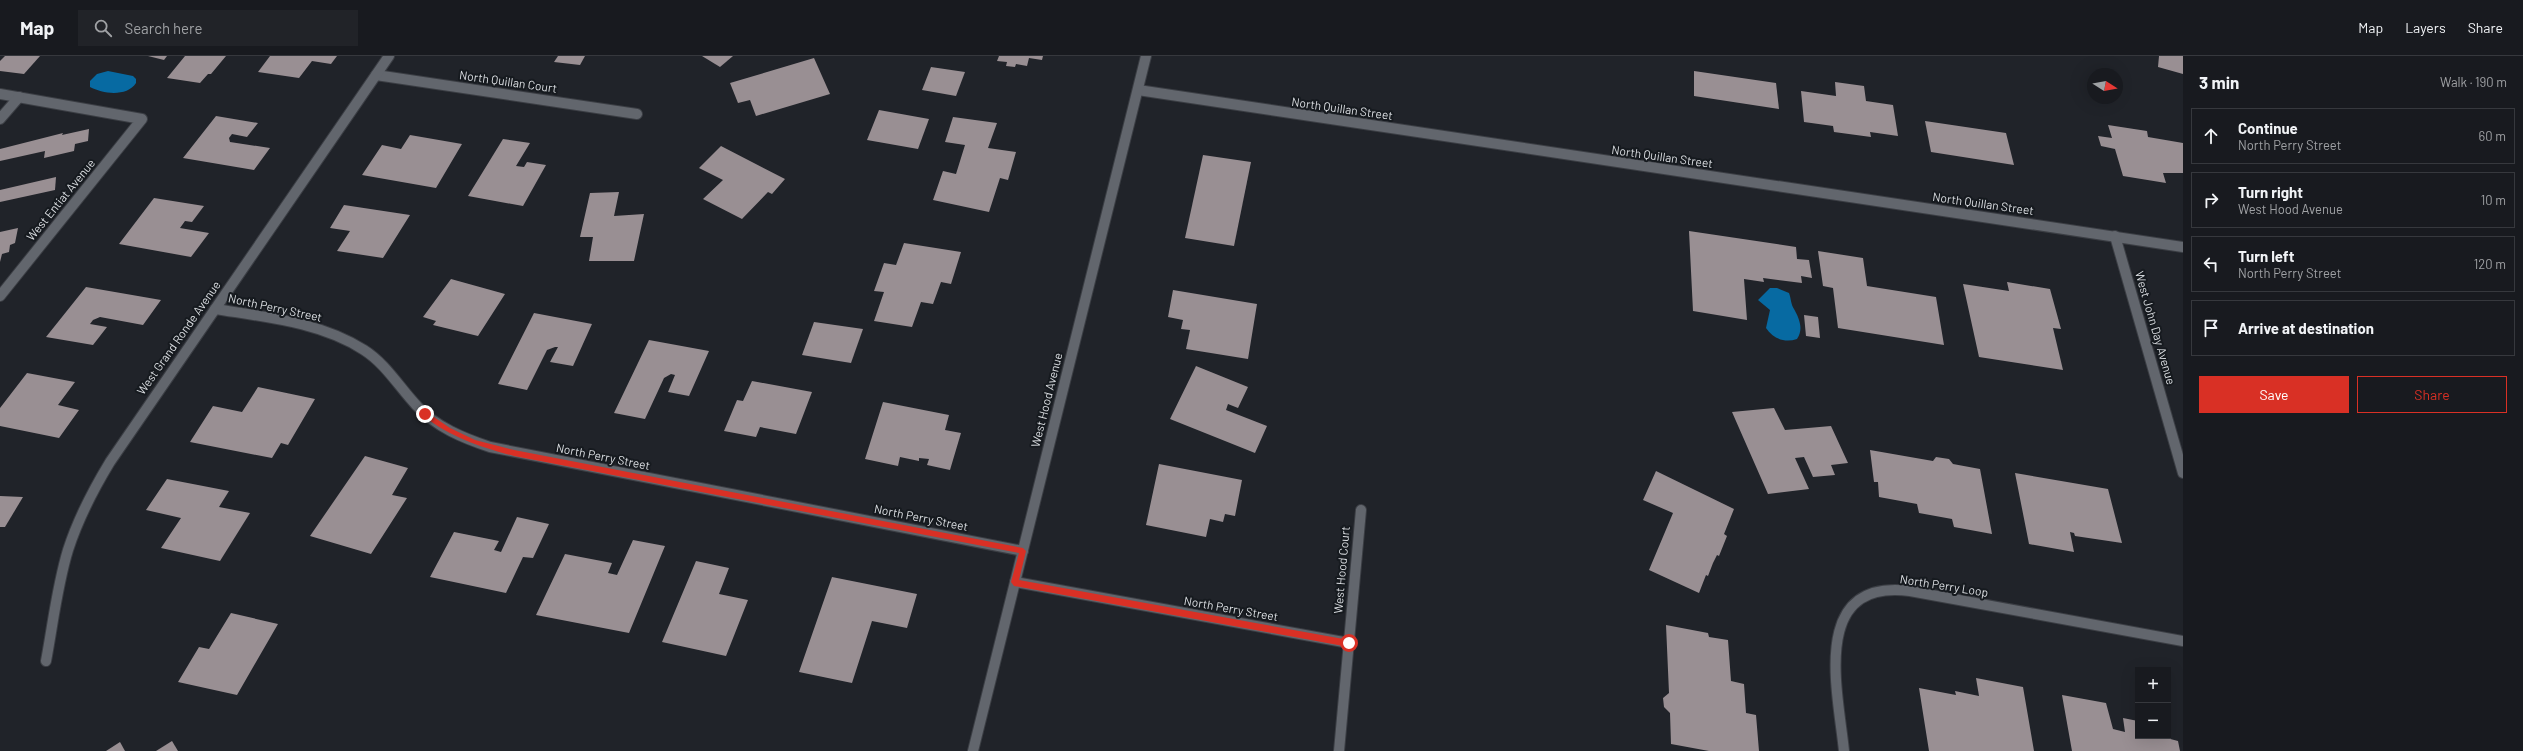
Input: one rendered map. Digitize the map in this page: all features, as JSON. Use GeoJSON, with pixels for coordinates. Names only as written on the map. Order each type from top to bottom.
{"type":"FeatureCollection","features":[{"type":"Feature","properties":{"kind":"street","name":"West Grand Ronde Avenue"},"geometry":{"type":"LineString","coordinates":[[46,661],[64,568],[72,537],[86,504],[110,462],[389,56]]}},
{"type":"Feature","properties":{"kind":"street","name":"West Hood Avenue"},"geometry":{"type":"LineString","coordinates":[[973,751],[1146,56]]}},
{"type":"Feature","properties":{"kind":"street","name":"North Quillan Court"},"geometry":{"type":"LineString","coordinates":[[376,75],[637,114]]}},
{"type":"Feature","properties":{"kind":"street","name":"North Quillan Street"},"geometry":{"type":"LineString","coordinates":[[1138,90],[2183,247]]}},
{"type":"Feature","properties":{"kind":"street"},"geometry":{"type":"LineString","coordinates":[[0,94],[19,97]]}},
{"type":"Feature","properties":{"kind":"street"},"geometry":{"type":"LineString","coordinates":[[0,119],[19,97]]}},
{"type":"Feature","properties":{"kind":"street","name":"West Entiat Avenue"},"geometry":{"type":"LineString","coordinates":[[0,296],[142,119],[19,97]]}},
{"type":"Feature","properties":{"kind":"street","name":"West John Day Avenue"},"geometry":{"type":"LineString","coordinates":[[2115,236],[2183,473]]}},
{"type":"Feature","properties":{"kind":"street","name":"North Perry Street"},"geometry":{"type":"LineString","coordinates":[[215,309],[309,328],[331,334],[365,351],[384,368],[425,414],[447,430],[474,442],[514,453],[1023,551]]}},
{"type":"Feature","properties":{"kind":"street","name":"West Hood Court"},"geometry":{"type":"LineString","coordinates":[[1339,751],[1361,510]]}},
{"type":"Feature","properties":{"kind":"street","name":"North Perry Street"},"geometry":{"type":"LineString","coordinates":[[1014,582],[1349,643]]}},
{"type":"Feature","properties":{"kind":"street","name":"North Perry Loop"},"geometry":{"type":"LineString","coordinates":[[1844,751],[1834,650],[1836,638],[1843,619],[1853,605],[1872,594],[1897,590],[1926,594],[2183,641]]}},
{"type":"Feature","properties":{"kind":"water"},"geometry":{"type":"Polygon","coordinates":[[[108,71],[133,76],[136,79],[136,83],[127,91],[114,93],[108,93],[90,87],[90,81],[97,74],[108,71]]]}},
{"type":"Feature","properties":{"kind":"water"},"geometry":{"type":"Polygon","coordinates":[[[1770,288],[1777,288],[1789,293],[1792,306],[1798,316],[1800,324],[1800,331],[1797,339],[1788,341],[1780,339],[1772,335],[1766,328],[1770,310],[1758,300],[1770,288]]]}},
{"type":"Feature","properties":{"kind":"building"},"geometry":{"type":"Polygon","coordinates":[[[5,56],[40,56],[24,74],[0,71],[0,61],[5,56]]]}},
{"type":"Feature","properties":{"kind":"building"},"geometry":{"type":"Polygon","coordinates":[[[148,56],[167,56],[164,60],[148,56]]]}},
{"type":"Feature","properties":{"kind":"building"},"geometry":{"type":"Polygon","coordinates":[[[185,56],[226,56],[211,74],[208,74],[200,83],[167,78],[185,56]]]}},
{"type":"Feature","properties":{"kind":"building"},"geometry":{"type":"Polygon","coordinates":[[[270,56],[337,56],[331,64],[312,61],[299,78],[258,72],[270,56]]]}},
{"type":"Feature","properties":{"kind":"building"},"geometry":{"type":"Polygon","coordinates":[[[558,56],[585,56],[580,65],[554,62],[558,56]]]}},
{"type":"Feature","properties":{"kind":"building"},"geometry":{"type":"Polygon","coordinates":[[[702,56],[733,56],[720,67],[702,56]]]}},
{"type":"Feature","properties":{"kind":"building"},"geometry":{"type":"Polygon","coordinates":[[[999,56],[1043,56],[1042,60],[1029,58],[1027,66],[1016,64],[1015,67],[1006,66],[1007,62],[997,61],[999,56]]]}},
{"type":"Feature","properties":{"kind":"building"},"geometry":{"type":"Polygon","coordinates":[[[2159,56],[2183,56],[2183,74],[2158,67],[2159,56]]]}},
{"type":"Feature","properties":{"kind":"building"},"geometry":{"type":"Polygon","coordinates":[[[814,58],[830,94],[756,116],[750,100],[738,103],[730,83],[814,58]]]}},
{"type":"Feature","properties":{"kind":"building"},"geometry":{"type":"Polygon","coordinates":[[[931,67],[965,72],[956,96],[922,90],[931,67]]]}},
{"type":"Feature","properties":{"kind":"building"},"geometry":{"type":"Polygon","coordinates":[[[1694,71],[1776,83],[1779,109],[1694,96],[1694,71]]]}},
{"type":"Feature","properties":{"kind":"building"},"geometry":{"type":"Polygon","coordinates":[[[1835,82],[1864,86],[1866,101],[1893,105],[1898,136],[1870,132],[1871,137],[1834,132],[1833,126],[1804,122],[1801,91],[1836,96],[1835,82]]]}},
{"type":"Feature","properties":{"kind":"building"},"geometry":{"type":"Polygon","coordinates":[[[879,110],[929,119],[918,149],[867,140],[879,110]]]}},
{"type":"Feature","properties":{"kind":"building"},"geometry":{"type":"Polygon","coordinates":[[[216,116],[258,123],[247,137],[232,134],[229,138],[230,142],[270,148],[254,170],[183,158],[216,116]]]}},
{"type":"Feature","properties":{"kind":"building"},"geometry":{"type":"Polygon","coordinates":[[[953,117],[997,123],[988,148],[1016,152],[1008,180],[1000,178],[989,212],[933,200],[943,171],[956,174],[965,145],[945,142],[953,117]]]}},
{"type":"Feature","properties":{"kind":"building"},"geometry":{"type":"Polygon","coordinates":[[[1925,121],[2006,133],[2014,165],[1931,152],[1925,121]]]}},
{"type":"Feature","properties":{"kind":"building"},"geometry":{"type":"Polygon","coordinates":[[[2108,125],[2147,131],[2148,137],[2183,143],[2183,173],[2163,173],[2166,183],[2123,176],[2115,149],[2101,146],[2098,136],[2112,138],[2108,125]]]}},
{"type":"Feature","properties":{"kind":"building"},"geometry":{"type":"Polygon","coordinates":[[[89,129],[88,141],[75,144],[74,151],[44,158],[45,151],[0,161],[0,149],[63,133],[62,135],[89,129]]]}},
{"type":"Feature","properties":{"kind":"building"},"geometry":{"type":"Polygon","coordinates":[[[410,135],[462,144],[436,188],[362,175],[382,145],[401,149],[410,135]]]}},
{"type":"Feature","properties":{"kind":"building"},"geometry":{"type":"Polygon","coordinates":[[[503,139],[530,143],[516,166],[524,167],[527,162],[546,165],[523,206],[468,196],[503,139]]]}},
{"type":"Feature","properties":{"kind":"building"},"geometry":{"type":"Polygon","coordinates":[[[721,146],[785,179],[772,194],[768,192],[742,219],[703,199],[723,180],[699,168],[721,146]]]}},
{"type":"Feature","properties":{"kind":"building"},"geometry":{"type":"Polygon","coordinates":[[[1203,155],[1251,162],[1234,246],[1185,238],[1203,155]]]}},
{"type":"Feature","properties":{"kind":"building"},"geometry":{"type":"Polygon","coordinates":[[[56,177],[55,190],[0,202],[0,190],[56,177]]]}},
{"type":"Feature","properties":{"kind":"building"},"geometry":{"type":"Polygon","coordinates":[[[619,192],[614,216],[644,214],[634,261],[589,261],[593,237],[580,237],[590,193],[619,192]]]}},
{"type":"Feature","properties":{"kind":"building"},"geometry":{"type":"Polygon","coordinates":[[[154,198],[204,206],[192,222],[185,221],[180,228],[209,233],[191,257],[119,244],[154,198]]]}},
{"type":"Feature","properties":{"kind":"building"},"geometry":{"type":"Polygon","coordinates":[[[344,205],[410,215],[383,258],[337,251],[350,231],[330,228],[344,205]]]}},
{"type":"Feature","properties":{"kind":"building"},"geometry":{"type":"Polygon","coordinates":[[[18,228],[15,243],[10,245],[9,252],[2,254],[0,262],[0,232],[18,228]]]}},
{"type":"Feature","properties":{"kind":"building"},"geometry":{"type":"Polygon","coordinates":[[[1689,231],[1796,247],[1797,259],[1809,260],[1812,278],[1801,276],[1802,283],[1763,278],[1764,282],[1744,279],[1747,320],[1693,311],[1689,231]]]}},
{"type":"Feature","properties":{"kind":"building"},"geometry":{"type":"Polygon","coordinates":[[[904,243],[961,252],[951,284],[941,282],[933,304],[921,302],[912,327],[874,321],[884,292],[874,291],[884,263],[896,265],[904,243]]]}},
{"type":"Feature","properties":{"kind":"building"},"geometry":{"type":"Polygon","coordinates":[[[1818,251],[1863,258],[1867,286],[1936,297],[1944,345],[1838,328],[1833,288],[1823,286],[1818,251]]]}},
{"type":"Feature","properties":{"kind":"building"},"geometry":{"type":"Polygon","coordinates":[[[451,279],[505,294],[478,336],[433,325],[436,321],[423,317],[451,279]]]}},
{"type":"Feature","properties":{"kind":"building"},"geometry":{"type":"Polygon","coordinates":[[[2007,282],[2050,289],[2061,329],[2053,328],[2063,370],[1979,357],[1963,284],[2009,291],[2007,282]]]}},
{"type":"Feature","properties":{"kind":"building"},"geometry":{"type":"Polygon","coordinates":[[[86,287],[161,300],[143,325],[100,317],[93,320],[90,324],[107,327],[93,345],[46,337],[86,287]]]}},
{"type":"Feature","properties":{"kind":"building"},"geometry":{"type":"Polygon","coordinates":[[[1173,290],[1257,304],[1248,359],[1186,349],[1190,330],[1181,329],[1183,320],[1168,317],[1173,290]]]}},
{"type":"Feature","properties":{"kind":"building"},"geometry":{"type":"Polygon","coordinates":[[[534,313],[592,324],[573,366],[550,362],[558,347],[555,347],[547,350],[527,390],[498,384],[534,313]]]}},
{"type":"Feature","properties":{"kind":"building"},"geometry":{"type":"Polygon","coordinates":[[[1804,315],[1818,317],[1820,338],[1806,336],[1804,315]]]}},
{"type":"Feature","properties":{"kind":"building"},"geometry":{"type":"Polygon","coordinates":[[[814,322],[863,329],[851,363],[802,355],[814,322]]]}},
{"type":"Feature","properties":{"kind":"building"},"geometry":{"type":"Polygon","coordinates":[[[649,340],[709,351],[689,396],[668,392],[675,375],[671,374],[664,378],[645,419],[614,413],[649,340]]]}},
{"type":"Feature","properties":{"kind":"building"},"geometry":{"type":"Polygon","coordinates":[[[1196,366],[1248,387],[1238,408],[1228,404],[1226,410],[1267,426],[1255,453],[1170,419],[1196,366]]]}},
{"type":"Feature","properties":{"kind":"building"},"geometry":{"type":"Polygon","coordinates":[[[27,373],[75,382],[58,405],[79,410],[59,438],[0,426],[0,408],[27,373]]]}},
{"type":"Feature","properties":{"kind":"building"},"geometry":{"type":"Polygon","coordinates":[[[752,381],[812,392],[796,434],[760,427],[756,437],[724,431],[737,400],[743,401],[752,381]]]}},
{"type":"Feature","properties":{"kind":"building"},"geometry":{"type":"Polygon","coordinates":[[[258,387],[315,399],[288,445],[281,443],[272,458],[190,442],[213,406],[242,412],[258,387]]]}},
{"type":"Feature","properties":{"kind":"building"},"geometry":{"type":"Polygon","coordinates":[[[883,402],[949,415],[945,430],[961,433],[950,470],[927,465],[929,459],[919,458],[919,461],[900,457],[898,466],[865,459],[883,402]]]}},
{"type":"Feature","properties":{"kind":"building"},"geometry":{"type":"Polygon","coordinates":[[[1774,408],[1785,430],[1831,426],[1848,463],[1831,465],[1835,475],[1813,477],[1804,457],[1795,458],[1809,489],[1768,494],[1732,412],[1774,408]]]}},
{"type":"Feature","properties":{"kind":"building"},"geometry":{"type":"Polygon","coordinates":[[[1870,450],[1933,461],[1936,457],[1949,459],[1953,464],[1980,469],[1992,534],[1954,527],[1952,519],[1919,513],[1917,504],[1879,497],[1878,482],[1874,482],[1870,450]]]}},
{"type":"Feature","properties":{"kind":"building"},"geometry":{"type":"Polygon","coordinates":[[[365,456],[408,468],[392,495],[407,498],[371,554],[310,536],[365,456]]]}},
{"type":"Feature","properties":{"kind":"building"},"geometry":{"type":"Polygon","coordinates":[[[1159,464],[1242,480],[1235,516],[1225,514],[1223,522],[1210,519],[1206,537],[1146,525],[1159,464]]]}},
{"type":"Feature","properties":{"kind":"building"},"geometry":{"type":"Polygon","coordinates":[[[1656,471],[1734,509],[1724,534],[1727,536],[1719,556],[1717,555],[1708,576],[1706,575],[1699,593],[1649,570],[1673,513],[1643,500],[1656,471]]]}},
{"type":"Feature","properties":{"kind":"building"},"geometry":{"type":"Polygon","coordinates":[[[2015,473],[2108,489],[2122,543],[2075,536],[2074,533],[2070,532],[2074,552],[2029,544],[2015,473]]]}},
{"type":"Feature","properties":{"kind":"building"},"geometry":{"type":"Polygon","coordinates":[[[167,479],[229,491],[219,507],[250,513],[220,561],[161,548],[181,518],[146,510],[167,479]]]}},
{"type":"Feature","properties":{"kind":"building"},"geometry":{"type":"Polygon","coordinates":[[[0,496],[23,497],[5,527],[0,527],[0,496]]]}},
{"type":"Feature","properties":{"kind":"building"},"geometry":{"type":"Polygon","coordinates":[[[517,517],[549,524],[533,558],[523,557],[506,593],[430,577],[454,532],[499,541],[494,550],[501,552],[517,517]]]}},
{"type":"Feature","properties":{"kind":"building"},"geometry":{"type":"Polygon","coordinates":[[[633,540],[665,546],[629,633],[536,615],[565,554],[612,563],[608,573],[617,575],[633,540]]]}},
{"type":"Feature","properties":{"kind":"building"},"geometry":{"type":"Polygon","coordinates":[[[696,561],[729,568],[719,594],[748,600],[726,656],[662,642],[696,561]]]}},
{"type":"Feature","properties":{"kind":"building"},"geometry":{"type":"Polygon","coordinates":[[[832,577],[917,594],[907,628],[872,621],[852,683],[799,672],[832,577]]]}},
{"type":"Feature","properties":{"kind":"building"},"geometry":{"type":"Polygon","coordinates":[[[231,613],[278,624],[237,695],[178,682],[199,647],[209,649],[231,613]]]}},
{"type":"Feature","properties":{"kind":"building"},"geometry":{"type":"Polygon","coordinates":[[[1666,625],[1708,633],[1709,637],[1728,640],[1731,681],[1744,684],[1746,713],[1756,715],[1759,751],[1709,751],[1671,744],[1670,713],[1664,707],[1663,698],[1669,693],[1666,625]]]}},
{"type":"Feature","properties":{"kind":"building"},"geometry":{"type":"Polygon","coordinates":[[[1976,678],[2023,687],[2034,751],[1929,751],[1919,688],[1956,695],[1955,691],[1979,696],[1976,678]]]}},
{"type":"Feature","properties":{"kind":"building"},"geometry":{"type":"Polygon","coordinates":[[[2062,695],[2106,703],[2113,729],[2125,732],[2123,718],[2135,720],[2135,739],[2170,739],[2178,741],[2180,751],[2072,751],[2062,695]]]}},
{"type":"Feature","properties":{"kind":"building"},"geometry":{"type":"Polygon","coordinates":[[[172,741],[178,751],[156,751],[172,741]]]}},
{"type":"Feature","properties":{"kind":"building"},"geometry":{"type":"Polygon","coordinates":[[[120,742],[125,751],[106,751],[120,742]]]}},
{"type":"Feature","properties":{"kind":"route"},"geometry":{"type":"LineString","coordinates":[[425,414],[447,430],[474,442],[514,453],[1023,551],[1014,582],[1349,643]]}}]}
